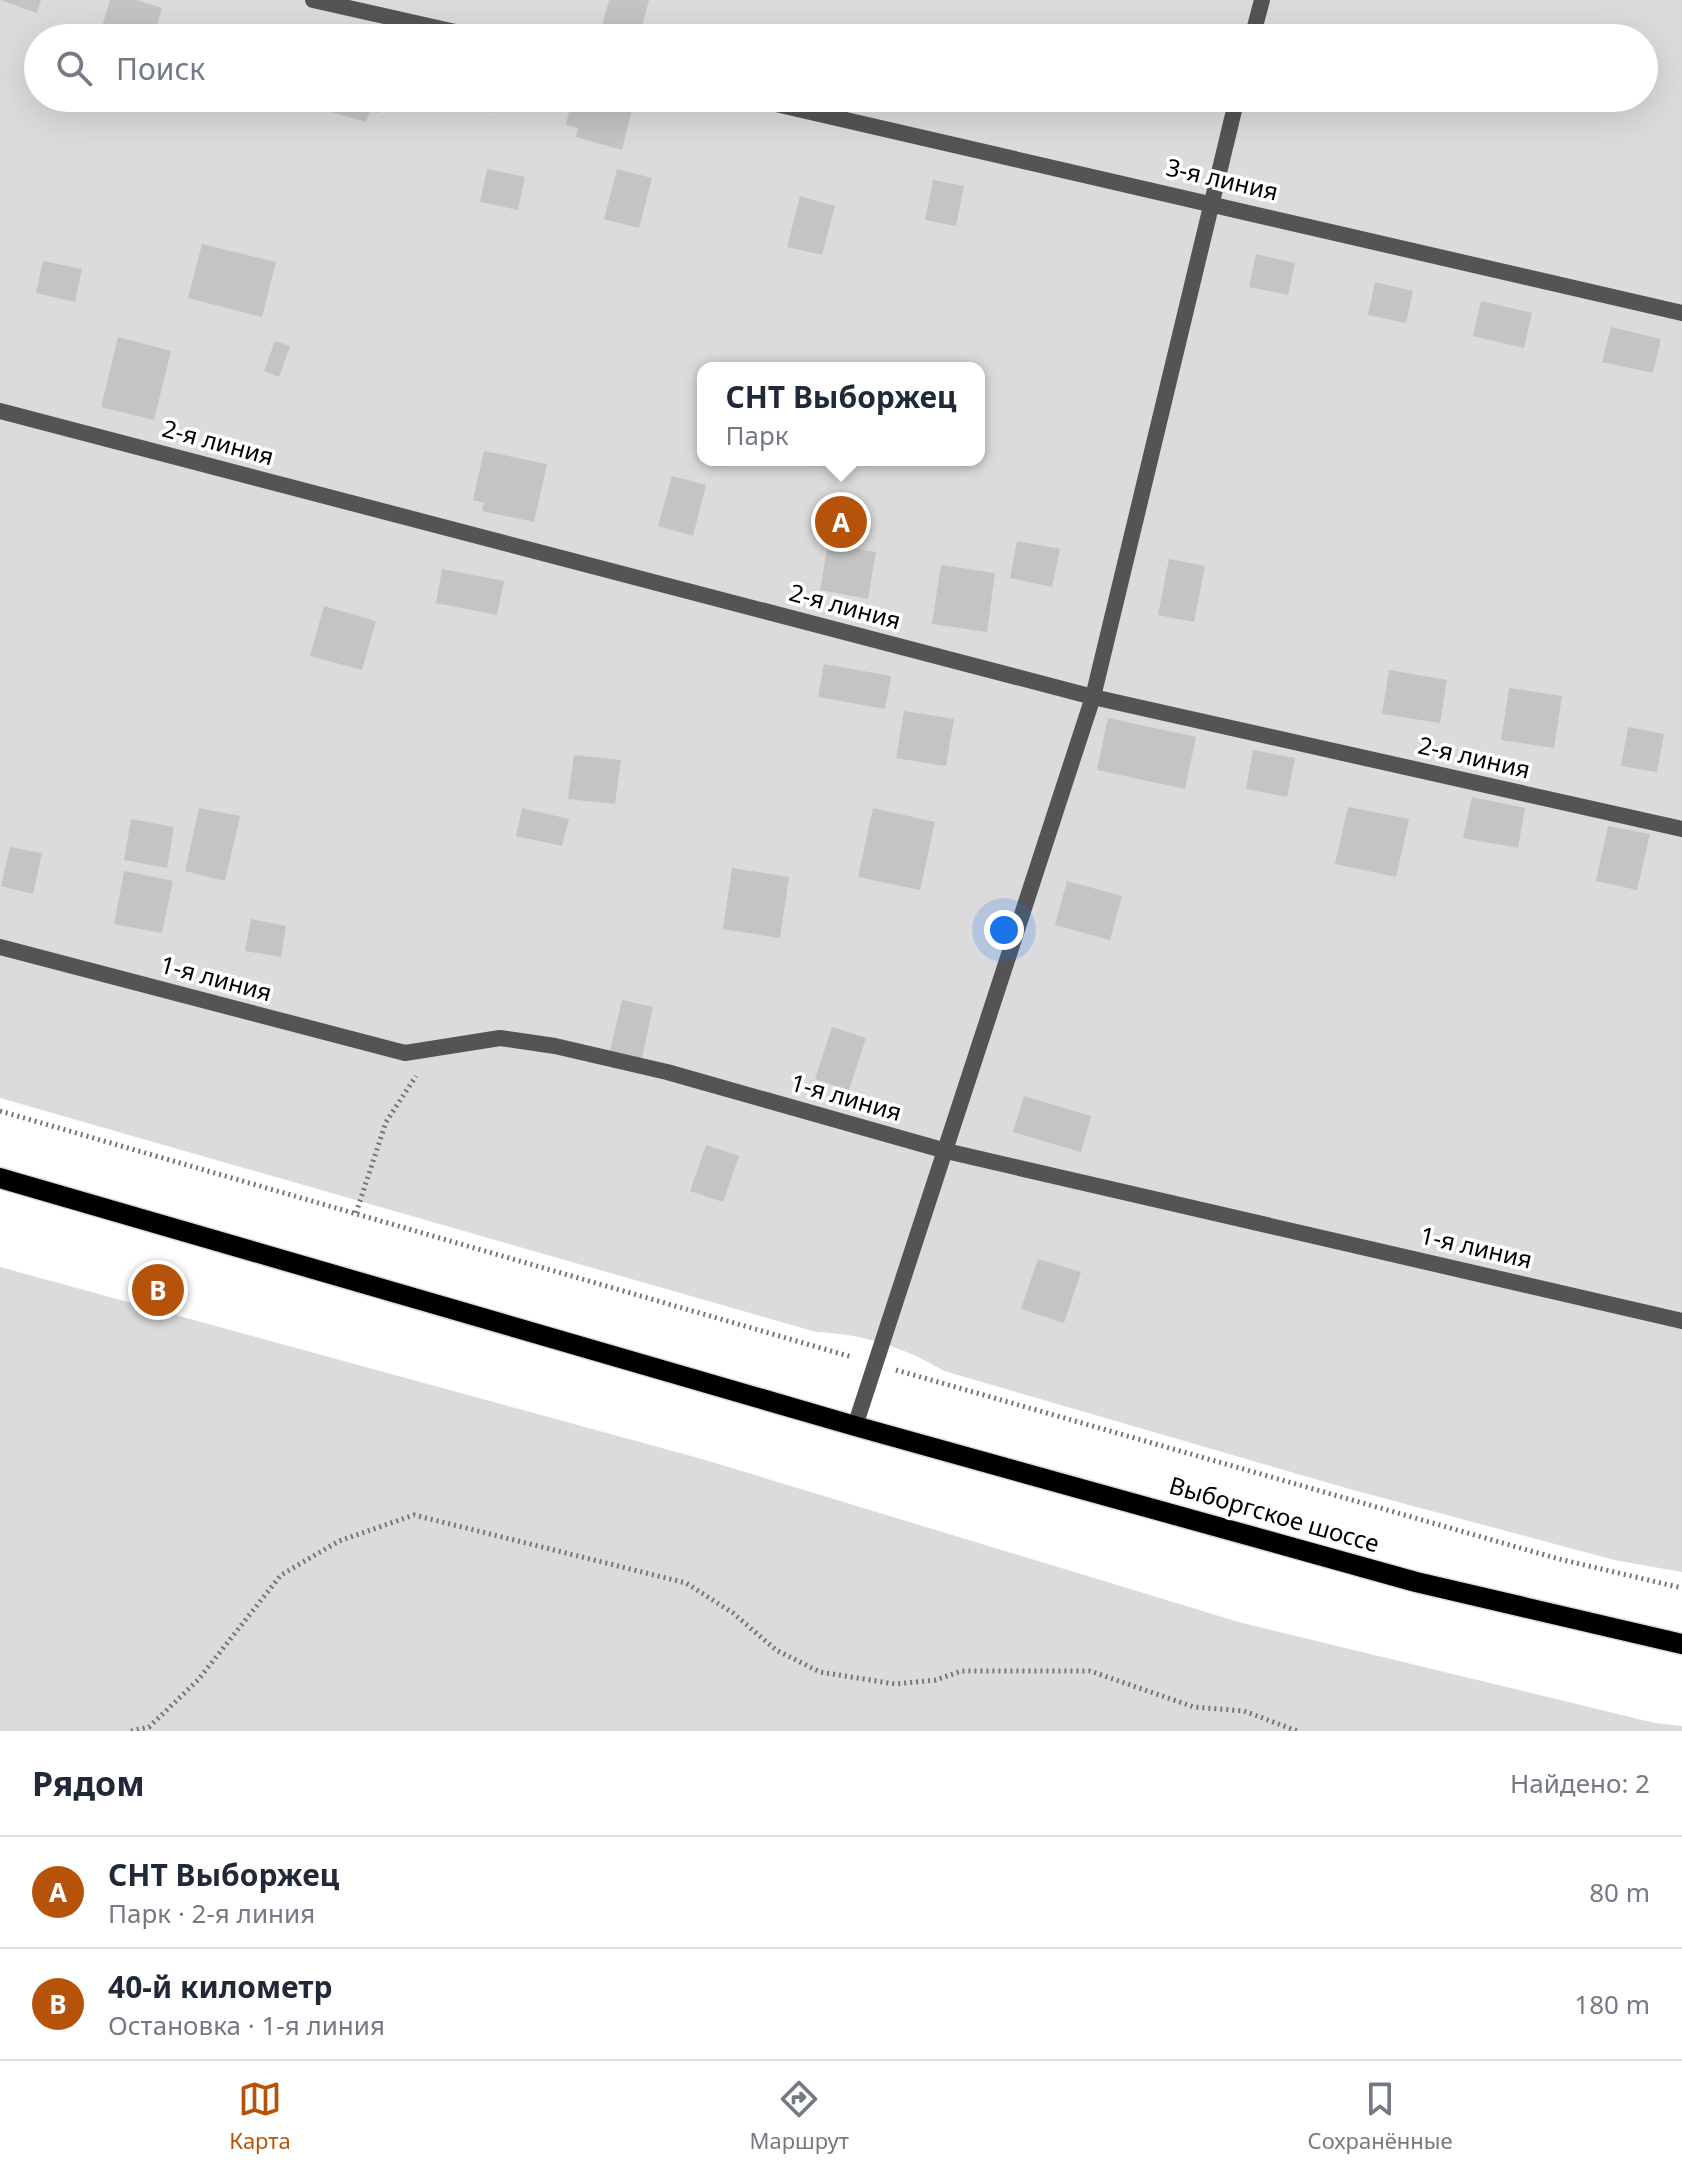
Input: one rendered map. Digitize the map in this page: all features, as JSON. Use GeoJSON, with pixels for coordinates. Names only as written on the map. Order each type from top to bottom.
{"type":"FeatureCollection","features":[{"type":"Feature","properties":{"kind":"main road","name":"Выборгское шоссе"},"geometry":{"type":"LineString","coordinates":[[0,1178],[855,1426],[1416,1582],[1682,1644]]}},
{"type":"Feature","properties":{"kind":"street"},"geometry":{"type":"LineString","coordinates":[[313,0],[420,24]]}},
{"type":"Feature","properties":{"kind":"street"},"geometry":{"type":"LineString","coordinates":[[1256,24],[1262,0]]}},
{"type":"Feature","properties":{"kind":"street","name":"3-я линия"},"geometry":{"type":"LineString","coordinates":[[812,112],[1682,313]]}},
{"type":"Feature","properties":{"kind":"street"},"geometry":{"type":"LineString","coordinates":[[855,1426],[1093,697],[1234,112]]}},
{"type":"Feature","properties":{"kind":"street","name":"2-я линия"},"geometry":{"type":"LineString","coordinates":[[0,411],[1093,697],[1682,829]]}},
{"type":"Feature","properties":{"kind":"street","name":"1-я линия"},"geometry":{"type":"LineString","coordinates":[[0,947],[405,1053],[500,1038],[555,1046],[667,1072],[946,1151],[1682,1321]]}},
{"type":"Feature","properties":{"kind":"path"},"geometry":{"type":"LineString","coordinates":[[356,1213],[386,1122],[438,1046]]}},
{"type":"Feature","properties":{"kind":"path"},"geometry":{"type":"LineString","coordinates":[[0,1111],[1544,1555],[1682,1588]]}},
{"type":"Feature","properties":{"kind":"path"},"geometry":{"type":"LineString","coordinates":[[131,1731],[149,1727],[198,1680],[281,1575],[339,1541],[414,1515],[686,1583],[733,1613],[776,1650],[820,1672],[895,1684],[936,1680],[961,1671],[1090,1671],[1194,1707],[1244,1711],[1297,1731]]}},
{"type":"Feature","properties":{"kind":"shaded area"},"geometry":{"type":"Polygon","coordinates":[[[0,0],[1682,0],[1682,1572],[1614,1560],[1346,1488],[944,1371],[883,1343],[816,1332],[0,1098],[0,0]]]}},
{"type":"Feature","properties":{"kind":"shaded area"},"geometry":{"type":"Polygon","coordinates":[[[0,1267],[702,1459],[1242,1623],[1655,1723],[1682,1726],[1682,1731],[0,1731],[0,1267]]]}},
{"type":"Feature","properties":{"kind":"building"},"geometry":{"type":"Polygon","coordinates":[[[0,0],[41,0],[37,13],[0,0]]]}},
{"type":"Feature","properties":{"kind":"building"},"geometry":{"type":"Polygon","coordinates":[[[110,0],[137,0],[162,8],[157,24],[103,24],[110,0]]]}},
{"type":"Feature","properties":{"kind":"building"},"geometry":{"type":"Polygon","coordinates":[[[609,0],[649,0],[643,24],[602,24],[609,0]]]}},
{"type":"Feature","properties":{"kind":"building"},"geometry":{"type":"Polygon","coordinates":[[[331,112],[370,112],[366,122],[331,112]]]}},
{"type":"Feature","properties":{"kind":"building"},"geometry":{"type":"Polygon","coordinates":[[[569,112],[632,112],[622,150],[576,137],[578,128],[566,125],[569,112]]]}},
{"type":"Feature","properties":{"kind":"building"},"geometry":{"type":"Polygon","coordinates":[[[487,169],[525,177],[518,210],[480,202],[487,169]]]}},
{"type":"Feature","properties":{"kind":"building"},"geometry":{"type":"Polygon","coordinates":[[[617,169],[652,178],[639,228],[604,219],[617,169]]]}},
{"type":"Feature","properties":{"kind":"building"},"geometry":{"type":"Polygon","coordinates":[[[933,180],[964,186],[956,226],[925,220],[933,180]]]}},
{"type":"Feature","properties":{"kind":"building"},"geometry":{"type":"Polygon","coordinates":[[[800,196],[835,206],[822,255],[787,247],[800,196]]]}},
{"type":"Feature","properties":{"kind":"building"},"geometry":{"type":"Polygon","coordinates":[[[202,244],[276,262],[262,317],[188,298],[202,244]]]}},
{"type":"Feature","properties":{"kind":"building"},"geometry":{"type":"Polygon","coordinates":[[[1256,254],[1295,263],[1288,295],[1249,287],[1256,254]]]}},
{"type":"Feature","properties":{"kind":"building"},"geometry":{"type":"Polygon","coordinates":[[[43,261],[82,269],[75,302],[36,293],[43,261]]]}},
{"type":"Feature","properties":{"kind":"building"},"geometry":{"type":"Polygon","coordinates":[[[1375,282],[1413,291],[1406,323],[1368,315],[1375,282]]]}},
{"type":"Feature","properties":{"kind":"building"},"geometry":{"type":"Polygon","coordinates":[[[1481,301],[1532,313],[1524,348],[1473,336],[1481,301]]]}},
{"type":"Feature","properties":{"kind":"building"},"geometry":{"type":"Polygon","coordinates":[[[1611,327],[1661,339],[1653,373],[1602,362],[1611,327]]]}},
{"type":"Feature","properties":{"kind":"building"},"geometry":{"type":"Polygon","coordinates":[[[118,337],[171,351],[154,420],[101,407],[118,337]]]}},
{"type":"Feature","properties":{"kind":"building"},"geometry":{"type":"Polygon","coordinates":[[[275,341],[290,346],[279,377],[264,371],[275,341]]]}},
{"type":"Feature","properties":{"kind":"building"},"geometry":{"type":"Polygon","coordinates":[[[484,451],[547,464],[534,522],[482,511],[484,503],[473,500],[484,451]]]}},
{"type":"Feature","properties":{"kind":"building"},"geometry":{"type":"Polygon","coordinates":[[[672,476],[706,485],[693,536],[658,526],[672,476]]]}},
{"type":"Feature","properties":{"kind":"building"},"geometry":{"type":"Polygon","coordinates":[[[1017,541],[1060,549],[1052,587],[1010,578],[1017,541]]]}},
{"type":"Feature","properties":{"kind":"building"},"geometry":{"type":"Polygon","coordinates":[[[828,544],[876,552],[868,599],[820,590],[828,544]]]}},
{"type":"Feature","properties":{"kind":"building"},"geometry":{"type":"Polygon","coordinates":[[[1169,559],[1205,566],[1194,622],[1158,615],[1169,559]]]}},
{"type":"Feature","properties":{"kind":"building"},"geometry":{"type":"Polygon","coordinates":[[[941,565],[995,573],[987,632],[932,624],[941,565]]]}},
{"type":"Feature","properties":{"kind":"building"},"geometry":{"type":"Polygon","coordinates":[[[442,569],[504,581],[497,615],[436,603],[442,569]]]}},
{"type":"Feature","properties":{"kind":"building"},"geometry":{"type":"Polygon","coordinates":[[[324,606],[376,621],[362,670],[310,656],[324,606]]]}},
{"type":"Feature","properties":{"kind":"building"},"geometry":{"type":"Polygon","coordinates":[[[824,664],[891,676],[885,709],[818,697],[824,664]]]}},
{"type":"Feature","properties":{"kind":"building"},"geometry":{"type":"Polygon","coordinates":[[[1389,670],[1447,680],[1440,723],[1382,714],[1389,670]]]}},
{"type":"Feature","properties":{"kind":"building"},"geometry":{"type":"Polygon","coordinates":[[[1509,688],[1562,696],[1554,748],[1501,740],[1509,688]]]}},
{"type":"Feature","properties":{"kind":"building"},"geometry":{"type":"Polygon","coordinates":[[[904,711],[954,719],[946,766],[896,758],[904,711]]]}},
{"type":"Feature","properties":{"kind":"building"},"geometry":{"type":"Polygon","coordinates":[[[1108,718],[1196,737],[1185,789],[1097,770],[1108,718]]]}},
{"type":"Feature","properties":{"kind":"building"},"geometry":{"type":"Polygon","coordinates":[[[1628,727],[1664,734],[1657,772],[1621,766],[1628,727]]]}},
{"type":"Feature","properties":{"kind":"building"},"geometry":{"type":"Polygon","coordinates":[[[1253,750],[1295,758],[1287,797],[1246,789],[1253,750]]]}},
{"type":"Feature","properties":{"kind":"building"},"geometry":{"type":"Polygon","coordinates":[[[574,755],[621,760],[615,804],[568,799],[574,755]]]}},
{"type":"Feature","properties":{"kind":"building"},"geometry":{"type":"Polygon","coordinates":[[[1472,797],[1525,808],[1518,848],[1463,838],[1472,797]]]}},
{"type":"Feature","properties":{"kind":"building"},"geometry":{"type":"Polygon","coordinates":[[[1348,807],[1409,819],[1396,877],[1335,864],[1348,807]]]}},
{"type":"Feature","properties":{"kind":"building"},"geometry":{"type":"Polygon","coordinates":[[[199,808],[240,816],[225,881],[185,871],[199,808]]]}},
{"type":"Feature","properties":{"kind":"building"},"geometry":{"type":"Polygon","coordinates":[[[522,808],[569,819],[562,846],[516,836],[522,808]]]}},
{"type":"Feature","properties":{"kind":"building"},"geometry":{"type":"Polygon","coordinates":[[[873,808],[935,822],[920,890],[858,877],[873,808]]]}},
{"type":"Feature","properties":{"kind":"building"},"geometry":{"type":"Polygon","coordinates":[[[131,819],[174,827],[167,868],[124,860],[131,819]]]}},
{"type":"Feature","properties":{"kind":"building"},"geometry":{"type":"Polygon","coordinates":[[[1608,826],[1650,834],[1637,890],[1596,881],[1608,826]]]}},
{"type":"Feature","properties":{"kind":"building"},"geometry":{"type":"Polygon","coordinates":[[[10,847],[42,853],[33,894],[1,886],[10,847]]]}},
{"type":"Feature","properties":{"kind":"building"},"geometry":{"type":"Polygon","coordinates":[[[732,868],[789,877],[780,938],[723,929],[732,868]]]}},
{"type":"Feature","properties":{"kind":"building"},"geometry":{"type":"Polygon","coordinates":[[[124,871],[173,881],[162,933],[114,924],[124,871]]]}},
{"type":"Feature","properties":{"kind":"building"},"geometry":{"type":"Polygon","coordinates":[[[1067,881],[1122,896],[1110,940],[1055,925],[1067,881]]]}},
{"type":"Feature","properties":{"kind":"building"},"geometry":{"type":"Polygon","coordinates":[[[251,919],[286,926],[281,957],[245,951],[251,919]]]}},
{"type":"Feature","properties":{"kind":"building"},"geometry":{"type":"Polygon","coordinates":[[[622,1000],[653,1007],[642,1058],[610,1051],[622,1000]]]}},
{"type":"Feature","properties":{"kind":"building"},"geometry":{"type":"Polygon","coordinates":[[[832,1027],[866,1038],[849,1090],[815,1079],[832,1027]]]}},
{"type":"Feature","properties":{"kind":"building"},"geometry":{"type":"Polygon","coordinates":[[[1024,1096],[1091,1116],[1081,1152],[1013,1132],[1024,1096]]]}},
{"type":"Feature","properties":{"kind":"building"},"geometry":{"type":"Polygon","coordinates":[[[706,1145],[739,1156],[723,1202],[690,1191],[706,1145]]]}},
{"type":"Feature","properties":{"kind":"building"},"geometry":{"type":"Polygon","coordinates":[[[1038,1259],[1081,1272],[1064,1323],[1021,1309],[1038,1259]]]}},
{"type":"Feature","properties":{"kind":"place","name":"СНТ Выборжец"},"geometry":{"type":"Point","coordinates":[841,522]}},
{"type":"Feature","properties":{"kind":"place","name":"40-й километр"},"geometry":{"type":"Point","coordinates":[158,1290]}}]}
